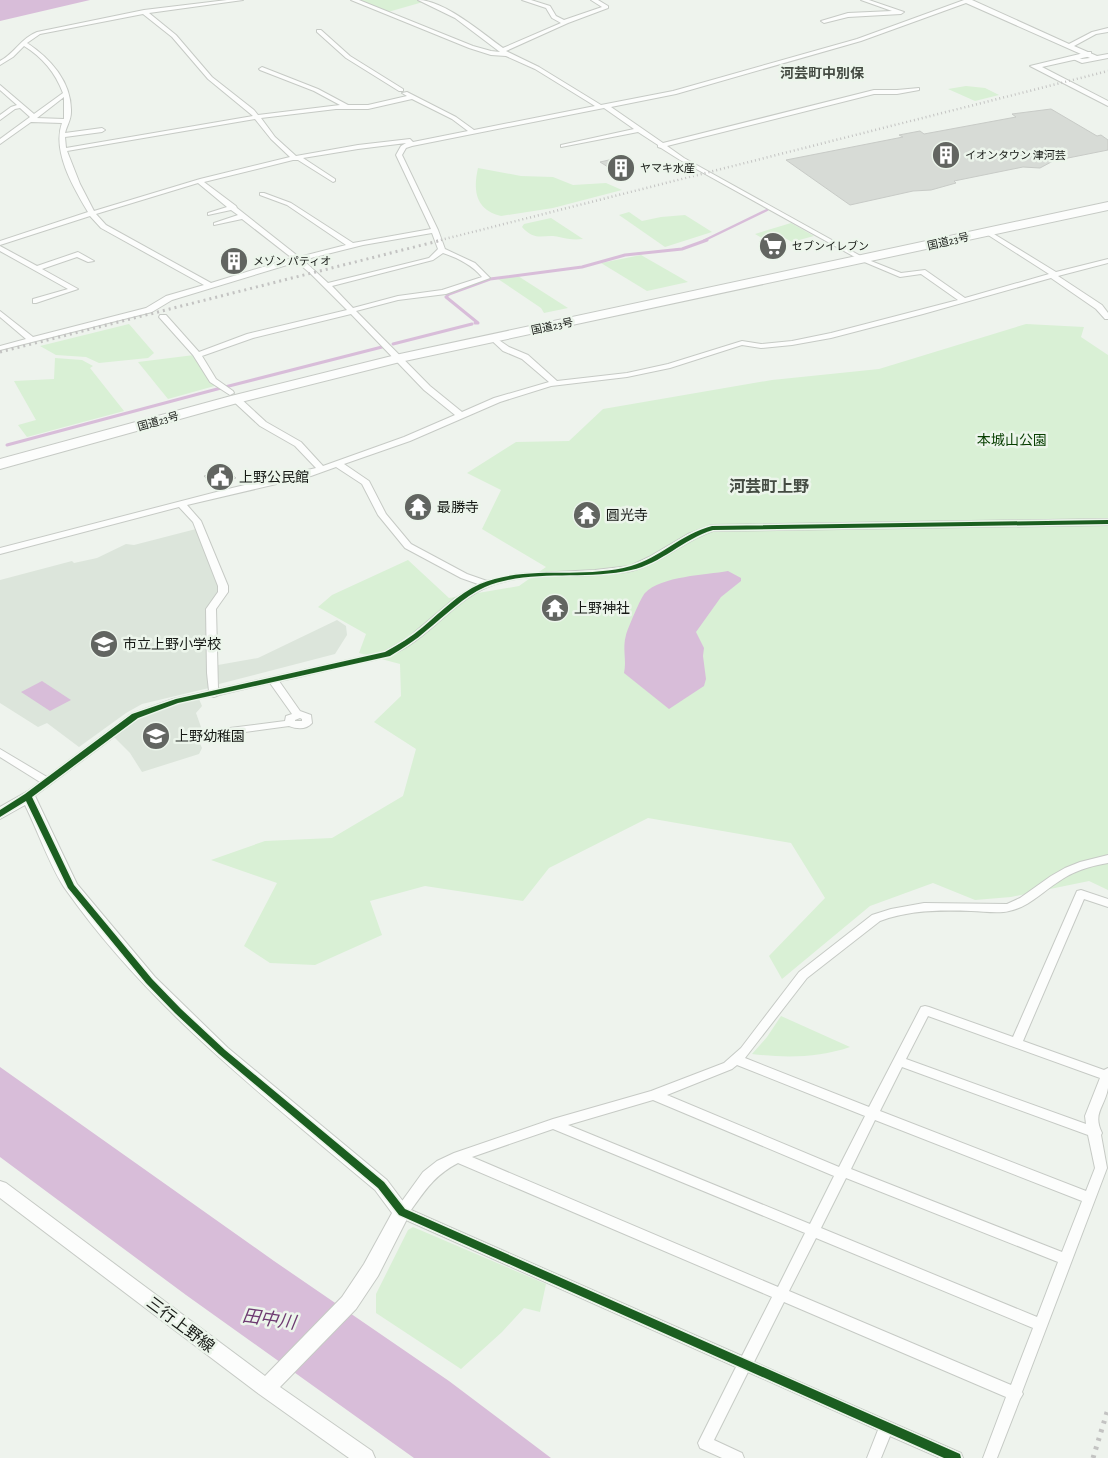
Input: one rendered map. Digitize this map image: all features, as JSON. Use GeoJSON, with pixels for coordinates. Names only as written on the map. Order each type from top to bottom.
{"type":"FeatureCollection","features":[{"type":"Feature","properties":{"kind":"highway","name":"国道23号"},"geometry":{"type":"LineString","coordinates":[[397,355],[493,338],[1108,199]]}},
{"type":"Feature","properties":{"kind":"highway","name":"国道23号"},"geometry":{"type":"LineString","coordinates":[[0,455],[397,355],[1108,206]]}},
{"type":"Feature","properties":{"kind":"highway","name":"国道23号"},"geometry":{"type":"LineString","coordinates":[[0,464],[233,396]]}},
{"type":"Feature","properties":{"kind":"street"},"geometry":{"type":"LineString","coordinates":[[0,63],[12,56],[27,38],[39,33],[144,12],[240,0]]}},
{"type":"Feature","properties":{"kind":"street"},"geometry":{"type":"LineString","coordinates":[[354,0],[471,47],[491,53],[505,52],[565,22],[606,7],[594,0]]}},
{"type":"Feature","properties":{"kind":"street"},"geometry":{"type":"LineString","coordinates":[[421,0],[457,17],[505,52],[537,68],[602,107],[660,146],[858,257],[900,275],[922,272],[963,300]]}},
{"type":"Feature","properties":{"kind":"street"},"geometry":{"type":"LineString","coordinates":[[525,0],[548,7],[554,17],[565,22]]}},
{"type":"Feature","properties":{"kind":"street"},"geometry":{"type":"LineString","coordinates":[[864,0],[920,18]]}},
{"type":"Feature","properties":{"kind":"street"},"geometry":{"type":"LineString","coordinates":[[197,355],[250,336],[398,298],[444,292],[486,278],[481,271],[470,264],[442,250],[435,230],[398,153],[403,147],[429,140],[690,89],[850,43],[968,0],[1092,56]]}},
{"type":"Feature","properties":{"kind":"street"},"geometry":{"type":"LineString","coordinates":[[144,12],[174,36],[210,78],[240,100],[258,117],[274,138],[298,158],[333,180]]}},
{"type":"Feature","properties":{"kind":"street"},"geometry":{"type":"LineString","coordinates":[[824,21],[848,15],[901,12]]}},
{"type":"Feature","properties":{"kind":"street"},"geometry":{"type":"LineString","coordinates":[[1070,46],[1094,33],[1108,30]]}},
{"type":"Feature","properties":{"kind":"street"},"geometry":{"type":"LineString","coordinates":[[319,31],[348,57],[411,97],[454,118],[472,132]]}},
{"type":"Feature","properties":{"kind":"street"},"geometry":{"type":"LineString","coordinates":[[23,43],[47,62],[62,82],[69,103],[67,121],[61,136],[63,150],[77,186],[99,222],[187,274],[212,286]]}},
{"type":"Feature","properties":{"kind":"street"},"geometry":{"type":"LineString","coordinates":[[1108,56],[1074,58],[1034,66],[1108,104]]}},
{"type":"Feature","properties":{"kind":"street"},"geometry":{"type":"LineString","coordinates":[[262,69],[316,90],[346,106]]}},
{"type":"Feature","properties":{"kind":"street"},"geometry":{"type":"LineString","coordinates":[[660,146],[874,92],[897,92],[917,89]]}},
{"type":"Feature","properties":{"kind":"street"},"geometry":{"type":"LineString","coordinates":[[2,90],[32,118],[67,121]]}},
{"type":"Feature","properties":{"kind":"street"},"geometry":{"type":"LineString","coordinates":[[0,142],[66,93]]}},
{"type":"Feature","properties":{"kind":"street"},"geometry":{"type":"LineString","coordinates":[[63,150],[210,123],[346,106],[368,107],[411,97]]}},
{"type":"Feature","properties":{"kind":"street"},"geometry":{"type":"LineString","coordinates":[[0,112],[21,106]]}},
{"type":"Feature","properties":{"kind":"street"},"geometry":{"type":"LineString","coordinates":[[0,118],[13,108]]}},
{"type":"Feature","properties":{"kind":"street"},"geometry":{"type":"LineString","coordinates":[[61,136],[102,130]]}},
{"type":"Feature","properties":{"kind":"street"},"geometry":{"type":"LineString","coordinates":[[564,146],[638,130]]}},
{"type":"Feature","properties":{"kind":"street"},"geometry":{"type":"LineString","coordinates":[[0,243],[199,181],[342,149],[429,140]]}},
{"type":"Feature","properties":{"kind":"street"},"geometry":{"type":"LineString","coordinates":[[199,181],[234,207],[328,285],[436,396],[462,416]]}},
{"type":"Feature","properties":{"kind":"street"},"geometry":{"type":"LineString","coordinates":[[262,194],[289,204],[352,246]]}},
{"type":"Feature","properties":{"kind":"street"},"geometry":{"type":"LineString","coordinates":[[210,214],[234,207]]}},
{"type":"Feature","properties":{"kind":"street"},"geometry":{"type":"LineString","coordinates":[[216,224],[244,216]]}},
{"type":"Feature","properties":{"kind":"street"},"geometry":{"type":"LineString","coordinates":[[0,348],[149,310],[169,298],[298,259],[352,246],[435,230]]}},
{"type":"Feature","properties":{"kind":"street"},"geometry":{"type":"LineString","coordinates":[[987,232],[1053,275],[1098,307],[1108,317]]}},
{"type":"Feature","properties":{"kind":"street"},"geometry":{"type":"LineString","coordinates":[[0,248],[74,289],[36,301]]}},
{"type":"Feature","properties":{"kind":"street"},"geometry":{"type":"LineString","coordinates":[[328,285],[431,259],[442,250]]}},
{"type":"Feature","properties":{"kind":"street"},"geometry":{"type":"LineString","coordinates":[[37,268],[78,254],[90,261]]}},
{"type":"Feature","properties":{"kind":"street"},"geometry":{"type":"LineString","coordinates":[[0,551],[338,464],[407,440],[498,400],[556,384],[627,375],[670,366],[742,343],[746,346],[762,347],[816,338],[1108,261]]}},
{"type":"Feature","properties":{"kind":"street"},"geometry":{"type":"LineString","coordinates":[[0,313],[31,340]]}},
{"type":"Feature","properties":{"kind":"street"},"geometry":{"type":"LineString","coordinates":[[163,317],[197,355],[213,380],[262,424],[298,444],[321,469]]}},
{"type":"Feature","properties":{"kind":"street"},"geometry":{"type":"LineString","coordinates":[[493,338],[506,349],[525,358],[556,384]]}},
{"type":"Feature","properties":{"kind":"street"},"geometry":{"type":"LineString","coordinates":[[338,464],[366,483],[382,515],[408,546],[464,576],[486,584]]}},
{"type":"Feature","properties":{"kind":"street"},"geometry":{"type":"LineString","coordinates":[[181,504],[197,520],[223,586],[223,592],[211,609],[210,666],[214,694]]}},
{"type":"Feature","properties":{"kind":"street"},"geometry":{"type":"LineString","coordinates":[[0,814],[28,796],[135,716],[165,704],[367,660],[395,651],[426,630],[457,601],[486,584],[531,576],[629,569],[648,562],[692,534],[712,528],[1108,522]]}},
{"type":"Feature","properties":{"kind":"street"},"geometry":{"type":"LineString","coordinates":[[230,731],[290,724],[307,727],[308,717],[296,714],[274,681]]}},
{"type":"Feature","properties":{"kind":"street"},"geometry":{"type":"LineString","coordinates":[[290,724],[290,718],[296,714]]}},
{"type":"Feature","properties":{"kind":"street"},"geometry":{"type":"LineString","coordinates":[[0,752],[47,782]]}},
{"type":"Feature","properties":{"kind":"street"},"geometry":{"type":"LineString","coordinates":[[28,796],[71,886],[149,981],[222,1052],[381,1185],[402,1212],[956,1458]]}},
{"type":"Feature","properties":{"kind":"street"},"geometry":{"type":"LineString","coordinates":[[271,1382],[346,1306],[371,1270],[402,1212],[428,1176],[442,1165],[458,1157],[553,1124],[654,1095],[719,1071],[737,1060],[803,976],[876,918],[887,913],[926,907],[1007,908],[1017,906],[1027,902],[1044,885],[1069,869],[1079,864],[1108,859]]}},
{"type":"Feature","properties":{"kind":"street"},"geometry":{"type":"LineString","coordinates":[[1016,1043],[1081,894],[1108,903]]}},
{"type":"Feature","properties":{"kind":"street"},"geometry":{"type":"LineString","coordinates":[[738,1458],[705,1443],[874,1114],[925,1010],[1107,1074],[1091,1116],[1102,1168],[990,1458]]}},
{"type":"Feature","properties":{"kind":"street"},"geometry":{"type":"LineString","coordinates":[[737,1060],[752,1068],[1089,1198]]}},
{"type":"Feature","properties":{"kind":"street"},"geometry":{"type":"LineString","coordinates":[[900,1061],[1096,1133]]}},
{"type":"Feature","properties":{"kind":"street"},"geometry":{"type":"LineString","coordinates":[[654,1095],[843,1173],[1066,1259]]}},
{"type":"Feature","properties":{"kind":"street"},"geometry":{"type":"LineString","coordinates":[[553,1124],[1041,1325]]}},
{"type":"Feature","properties":{"kind":"street"},"geometry":{"type":"LineString","coordinates":[[458,1157],[1016,1394]]}},
{"type":"Feature","properties":{"kind":"street","name":"三行上野線"},"geometry":{"type":"LineString","coordinates":[[0,1188],[271,1382],[365,1458]]}},
{"type":"Feature","properties":{"kind":"street"},"geometry":{"type":"LineString","coordinates":[[874,1458],[886,1428]]}},
{"type":"Feature","properties":{"kind":"shaded area","name":"市立上野小学校"},"geometry":{"type":"Polygon","coordinates":[[[196,529],[210,562],[219,591],[206,610],[209,638],[206,666],[209,688],[142,704],[126,713],[79,747],[47,723],[38,727],[0,703],[0,580],[72,561],[74,563],[97,558],[126,544],[134,545],[196,529]]]}},
{"type":"Feature","properties":{"kind":"shaded area"},"geometry":{"type":"Polygon","coordinates":[[[337,620],[346,626],[347,635],[335,654],[219,684],[218,665],[258,658],[337,620]]]}},
{"type":"Feature","properties":{"kind":"shaded area","name":"上野幼稚園"},"geometry":{"type":"Polygon","coordinates":[[[199,699],[202,706],[196,713],[201,727],[196,735],[202,748],[199,754],[142,772],[130,753],[114,737],[142,717],[162,708],[199,699]]]}},
{"type":"Feature","properties":{"kind":"green space"},"geometry":{"type":"Polygon","coordinates":[[[357,0],[419,0],[423,2],[388,12],[357,0]]]}},
{"type":"Feature","properties":{"kind":"green space"},"geometry":{"type":"Polygon","coordinates":[[[966,86],[985,88],[999,95],[975,101],[948,89],[966,86]]]}},
{"type":"Feature","properties":{"kind":"green space"},"geometry":{"type":"Polygon","coordinates":[[[478,168],[521,176],[553,177],[573,185],[606,183],[622,190],[553,208],[501,216],[486,209],[478,198],[476,176],[478,168]]]}},
{"type":"Feature","properties":{"kind":"green space"},"geometry":{"type":"Polygon","coordinates":[[[629,212],[642,221],[685,215],[712,232],[665,247],[619,215],[629,212]]]}},
{"type":"Feature","properties":{"kind":"green space"},"geometry":{"type":"Polygon","coordinates":[[[551,218],[583,239],[536,236],[527,232],[522,227],[524,224],[551,218]]]}},
{"type":"Feature","properties":{"kind":"green space"},"geometry":{"type":"Polygon","coordinates":[[[791,223],[814,236],[792,242],[781,236],[769,242],[755,234],[791,223]]]}},
{"type":"Feature","properties":{"kind":"green space"},"geometry":{"type":"Polygon","coordinates":[[[641,255],[688,282],[647,291],[601,263],[641,255]]]}},
{"type":"Feature","properties":{"kind":"green space"},"geometry":{"type":"Polygon","coordinates":[[[518,276],[568,308],[544,313],[541,308],[498,279],[518,276]]]}},
{"type":"Feature","properties":{"kind":"green space"},"geometry":{"type":"Polygon","coordinates":[[[129,324],[154,353],[148,358],[99,363],[86,357],[56,355],[40,346],[129,324]]]}},
{"type":"Feature","properties":{"kind":"green space","name":"本城山公園"},"geometry":{"type":"Polygon","coordinates":[[[1026,324],[1084,327],[1081,337],[1108,355],[1108,890],[1089,881],[1011,897],[975,900],[933,883],[870,906],[782,979],[769,956],[825,898],[791,843],[648,818],[549,868],[523,901],[425,886],[370,901],[382,935],[315,965],[270,963],[244,946],[277,883],[211,860],[265,841],[332,838],[403,796],[416,749],[374,722],[401,696],[400,664],[359,653],[366,634],[318,607],[332,595],[408,560],[449,598],[519,586],[546,567],[482,529],[501,490],[467,473],[516,442],[569,441],[603,409],[772,380],[879,369],[1026,324]]]}},
{"type":"Feature","properties":{"kind":"green space"},"geometry":{"type":"Polygon","coordinates":[[[194,355],[218,385],[168,399],[138,362],[194,355]]]}},
{"type":"Feature","properties":{"kind":"green space"},"geometry":{"type":"Polygon","coordinates":[[[55,358],[82,360],[93,366],[90,368],[124,411],[27,437],[18,425],[36,420],[14,381],[54,379],[55,358]]]}},
{"type":"Feature","properties":{"kind":"green space"},"geometry":{"type":"Polygon","coordinates":[[[781,1016],[850,1047],[838,1051],[801,1056],[752,1054],[767,1037],[781,1016]]]}},
{"type":"Feature","properties":{"kind":"green space"},"geometry":{"type":"Polygon","coordinates":[[[413,1227],[546,1284],[540,1312],[524,1308],[502,1332],[461,1369],[376,1313],[376,1294],[408,1230],[413,1227]]]}},
{"type":"Feature","properties":{"kind":"water"},"geometry":{"type":"Polygon","coordinates":[[[0,0],[90,0],[0,21],[0,0]]]}},
{"type":"Feature","properties":{"kind":"water"},"geometry":{"type":"Polygon","coordinates":[[[728,571],[741,578],[741,581],[721,597],[696,632],[704,648],[703,656],[706,679],[704,686],[669,709],[624,673],[624,650],[627,631],[643,596],[652,587],[672,580],[728,571]]]}},
{"type":"Feature","properties":{"kind":"water"},"geometry":{"type":"Polygon","coordinates":[[[42,681],[71,700],[50,711],[21,692],[42,681]]]}},
{"type":"Feature","properties":{"kind":"water","name":"田中川"},"geometry":{"type":"Polygon","coordinates":[[[0,1067],[274,1261],[449,1381],[551,1458],[414,1458],[186,1295],[0,1157],[0,1067]]]}},
{"type":"Feature","properties":{"kind":"building","name":"イオンタウン 津河芸"},"geometry":{"type":"Polygon","coordinates":[[[1051,109],[1097,136],[1101,135],[1108,140],[1108,150],[1053,161],[1040,168],[1023,167],[954,181],[956,183],[931,190],[913,191],[850,205],[786,160],[903,137],[899,135],[920,131],[924,134],[1016,117],[1012,114],[1051,109]]]}},
{"type":"Feature","properties":{"kind":"building","name":"ヤマキ水産"},"geometry":{"type":"Polygon","coordinates":[[[618,158],[634,167],[616,172],[600,162],[618,158]]]}},
{"type":"Feature","properties":{"kind":"building","name":"上野公民館"},"geometry":{"type":"Polygon","coordinates":[[[227,469],[236,478],[213,486],[204,476],[227,469]]]}},
{"type":"Feature","properties":{"kind":"waterway"},"geometry":{"type":"LineString","coordinates":[[703,241],[767,210]]}},
{"type":"Feature","properties":{"kind":"waterway"},"geometry":{"type":"LineString","coordinates":[[475,323],[478,323],[446,297],[449,294],[490,279],[582,267],[625,255],[682,249],[707,240]]}},
{"type":"Feature","properties":{"kind":"waterway"},"geometry":{"type":"LineString","coordinates":[[393,344],[472,324]]}},
{"type":"Feature","properties":{"kind":"waterway"},"geometry":{"type":"LineString","coordinates":[[225,387],[382,347]]}},
{"type":"Feature","properties":{"kind":"waterway"},"geometry":{"type":"LineString","coordinates":[[7,445],[221,388]]}},
{"type":"Feature","properties":{"kind":"railway"},"geometry":{"type":"LineString","coordinates":[[437,241],[1108,71]]}},
{"type":"Feature","properties":{"kind":"railway"},"geometry":{"type":"LineString","coordinates":[[0,352],[442,240]]}},
{"type":"Feature","properties":{"kind":"railway"},"geometry":{"type":"LineString","coordinates":[[1093,1458],[1108,1409]]}},
{"type":"Feature","properties":{"kind":"cycle path"},"geometry":{"type":"LineString","coordinates":[[0,814],[28,796],[135,716],[176,701],[387,654],[413,639],[469,593],[499,580],[518,576],[595,573],[632,568],[653,559],[691,536],[712,528],[1108,522]]}},
{"type":"Feature","properties":{"kind":"cycle path"},"geometry":{"type":"LineString","coordinates":[[28,796],[71,886],[149,981],[222,1052],[381,1185],[402,1212],[956,1458]]}},
{"type":"Feature","properties":{"kind":"place","name":"イオンタウン 津河芸"},"geometry":{"type":"Point","coordinates":[946,155]}},
{"type":"Feature","properties":{"kind":"place","name":"ヤマキ水産"},"geometry":{"type":"Point","coordinates":[621,168]}},
{"type":"Feature","properties":{"kind":"place","name":"セブンイレブン"},"geometry":{"type":"Point","coordinates":[773,246]}},
{"type":"Feature","properties":{"kind":"place","name":"メゾン パティオ"},"geometry":{"type":"Point","coordinates":[234,261]}},
{"type":"Feature","properties":{"kind":"place","name":"上野公民館"},"geometry":{"type":"Point","coordinates":[220,477]}},
{"type":"Feature","properties":{"kind":"place","name":"最勝寺"},"geometry":{"type":"Point","coordinates":[418,507]}},
{"type":"Feature","properties":{"kind":"place","name":"圓光寺"},"geometry":{"type":"Point","coordinates":[587,515]}},
{"type":"Feature","properties":{"kind":"place","name":"上野神社"},"geometry":{"type":"Point","coordinates":[555,608]}},
{"type":"Feature","properties":{"kind":"place","name":"市立上野小学校"},"geometry":{"type":"Point","coordinates":[104,644]}},
{"type":"Feature","properties":{"kind":"place","name":"上野幼稚園"},"geometry":{"type":"Point","coordinates":[156,736]}},
{"type":"Feature","properties":{"kind":"district","name":"河芸町中別保"},"geometry":{"type":"Point","coordinates":[822,73]}},
{"type":"Feature","properties":{"kind":"district","name":"河芸町上野"},"geometry":{"type":"Point","coordinates":[769,486]}}]}
